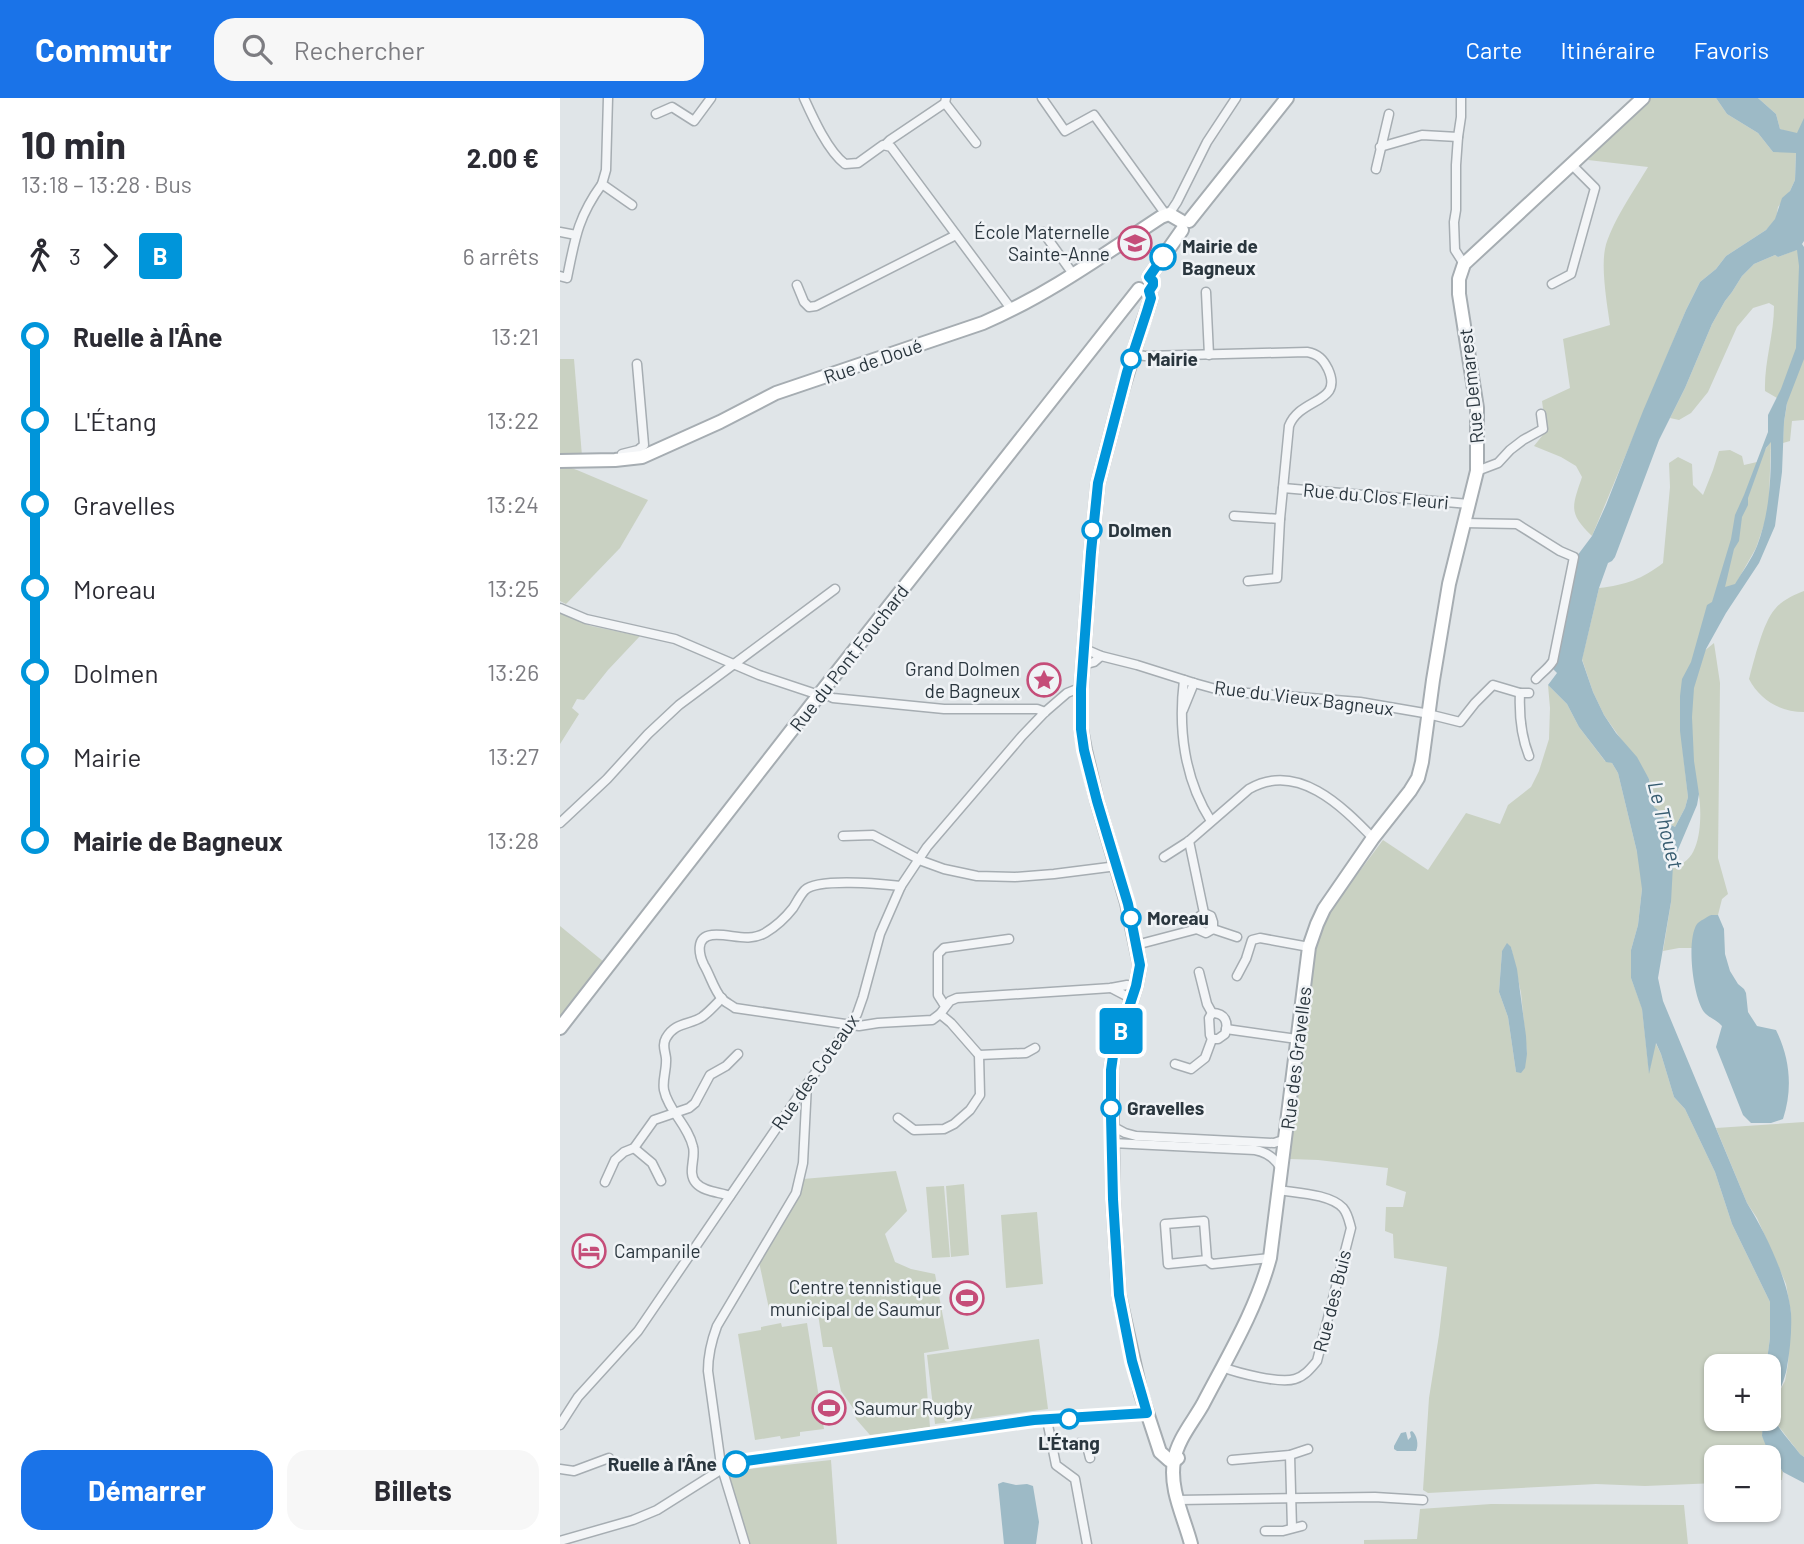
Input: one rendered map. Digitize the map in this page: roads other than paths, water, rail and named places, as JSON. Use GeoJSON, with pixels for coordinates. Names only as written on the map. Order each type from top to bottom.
{"type":"FeatureCollection","features":[{"type":"Feature","properties":{"kind":"street"},"geometry":{"type":"LineString","coordinates":[[560,276],[567,278],[584,211],[602,184],[606,170],[608,98]]}},
{"type":"Feature","properties":{"kind":"street"},"geometry":{"type":"LineString","coordinates":[[656,114],[672,107],[694,121],[711,98]]}},
{"type":"Feature","properties":{"kind":"street"},"geometry":{"type":"LineString","coordinates":[[804,98],[816,124],[845,164],[858,163],[946,100],[976,143]]}},
{"type":"Feature","properties":{"kind":"street"},"geometry":{"type":"LineString","coordinates":[[1042,98],[1065,131],[1094,115],[1164,212],[1180,221]]}},
{"type":"Feature","properties":{"kind":"street"},"geometry":{"type":"LineString","coordinates":[[1180,221],[1177,202],[1207,142],[1236,98]]}},
{"type":"Feature","properties":{"kind":"street"},"geometry":{"type":"LineString","coordinates":[[1191,1544],[1173,1484],[1176,1457],[1163,1456],[1160,1452],[1132,1361],[1119,1295],[1113,1199],[1111,1070],[1140,965],[1118,866],[1084,750],[1081,689],[1098,483],[1132,354],[1151,298],[1144,290],[1153,285],[1149,277],[1180,221],[1287,98]]}},
{"type":"Feature","properties":{"kind":"street","name":"Rue Demarest"},"geometry":{"type":"LineString","coordinates":[[1428,714],[1449,584],[1477,471],[1477,408],[1459,294],[1459,279],[1464,264],[1455,250],[1454,222],[1461,98]]}},
{"type":"Feature","properties":{"kind":"street"},"geometry":{"type":"LineString","coordinates":[[1464,264],[1643,98]]}},
{"type":"Feature","properties":{"kind":"street"},"geometry":{"type":"LineString","coordinates":[[1376,169],[1389,114]]}},
{"type":"Feature","properties":{"kind":"street"},"geometry":{"type":"LineString","coordinates":[[1380,148],[1422,135],[1458,137]]}},
{"type":"Feature","properties":{"kind":"street"},"geometry":{"type":"LineString","coordinates":[[886,145],[893,150],[1013,310]]}},
{"type":"Feature","properties":{"kind":"street"},"geometry":{"type":"LineString","coordinates":[[1552,284],[1571,274],[1595,188],[1572,165]]}},
{"type":"Feature","properties":{"kind":"street"},"geometry":{"type":"LineString","coordinates":[[602,184],[632,205]]}},
{"type":"Feature","properties":{"kind":"street","name":"Rue de Doué"},"geometry":{"type":"LineString","coordinates":[[560,461],[632,459],[652,453],[776,393],[1013,310],[1161,217],[1180,221]]}},
{"type":"Feature","properties":{"kind":"street"},"geometry":{"type":"LineString","coordinates":[[560,232],[576,235]]}},
{"type":"Feature","properties":{"kind":"street"},"geometry":{"type":"LineString","coordinates":[[1043,232],[1073,274]]}},
{"type":"Feature","properties":{"kind":"street"},"geometry":{"type":"LineString","coordinates":[[797,285],[808,307],[816,306],[956,235]]}},
{"type":"Feature","properties":{"kind":"street","name":"Rue du Pont Fouchard"},"geometry":{"type":"LineString","coordinates":[[560,1028],[820,694],[1144,290]]}},
{"type":"Feature","properties":{"kind":"street"},"geometry":{"type":"LineString","coordinates":[[1206,292],[1209,355]]}},
{"type":"Feature","properties":{"kind":"street"},"geometry":{"type":"LineString","coordinates":[[1132,354],[1145,356],[1307,352],[1319,356],[1326,364],[1333,381],[1332,389],[1296,414],[1289,426],[1277,578],[1248,581]]}},
{"type":"Feature","properties":{"kind":"street"},"geometry":{"type":"LineString","coordinates":[[615,460],[617,455],[638,450],[644,445],[637,364]]}},
{"type":"Feature","properties":{"kind":"street"},"geometry":{"type":"LineString","coordinates":[[1477,471],[1498,463],[1522,440],[1543,429],[1541,414]]}},
{"type":"Feature","properties":{"kind":"street","name":"Rue du Clos Fleuri"},"geometry":{"type":"LineString","coordinates":[[1283,488],[1469,504]]}},
{"type":"Feature","properties":{"kind":"street"},"geometry":{"type":"LineString","coordinates":[[1234,516],[1280,519]]}},
{"type":"Feature","properties":{"kind":"street"},"geometry":{"type":"LineString","coordinates":[[1464,523],[1517,524],[1574,557],[1553,661],[1536,679]]}},
{"type":"Feature","properties":{"kind":"street"},"geometry":{"type":"LineString","coordinates":[[560,823],[679,705],[835,589]]}},
{"type":"Feature","properties":{"kind":"street"},"geometry":{"type":"LineString","coordinates":[[560,608],[586,619],[675,639],[759,675],[833,698],[933,708],[1037,709],[1045,712]]}},
{"type":"Feature","properties":{"kind":"street","name":"Rue du Vieux Bagneux"},"geometry":{"type":"LineString","coordinates":[[1084,649],[1223,691],[1360,702],[1460,722],[1493,685],[1524,693],[1521,724],[1529,756]]}},
{"type":"Feature","properties":{"kind":"street"},"geometry":{"type":"LineString","coordinates":[[1083,665],[1094,662],[1101,656]]}},
{"type":"Feature","properties":{"kind":"street"},"geometry":{"type":"LineString","coordinates":[[1184,680],[1181,702],[1182,729],[1189,774],[1211,821]]}},
{"type":"Feature","properties":{"kind":"street"},"geometry":{"type":"LineString","coordinates":[[1182,712],[1194,683]]}},
{"type":"Feature","properties":{"kind":"street","name":"Rue des Coteaux"},"geometry":{"type":"LineString","coordinates":[[560,1425],[578,1397],[638,1331],[857,1014],[880,934],[901,886],[918,859],[1045,712],[1067,694],[1081,689]]}},
{"type":"Feature","properties":{"kind":"street","name":"Rue des Gravelles"},"geometry":{"type":"LineString","coordinates":[[1176,1457],[1253,1309],[1270,1258],[1309,947],[1324,909],[1418,778],[1428,714]]}},
{"type":"Feature","properties":{"kind":"street"},"geometry":{"type":"LineString","coordinates":[[1164,857],[1189,841],[1249,789],[1269,780],[1304,784],[1337,803],[1373,838]]}},
{"type":"Feature","properties":{"kind":"street"},"geometry":{"type":"LineString","coordinates":[[843,836],[873,835],[918,859],[944,869],[977,876],[1015,877],[1118,866]]}},
{"type":"Feature","properties":{"kind":"street"},"geometry":{"type":"LineString","coordinates":[[1189,841],[1205,913]]}},
{"type":"Feature","properties":{"kind":"street"},"geometry":{"type":"LineString","coordinates":[[901,886],[819,884],[805,891],[786,917],[767,932],[743,938],[712,935],[706,937],[699,946],[702,961],[722,998],[735,1008],[859,1026],[932,1020],[950,1001],[957,998],[1127,985],[1134,993]]}},
{"type":"Feature","properties":{"kind":"street"},"geometry":{"type":"LineString","coordinates":[[1197,929],[1200,916],[1205,913]]}},
{"type":"Feature","properties":{"kind":"street"},"geometry":{"type":"LineString","coordinates":[[1205,913],[1211,916],[1213,929]]}},
{"type":"Feature","properties":{"kind":"street"},"geometry":{"type":"LineString","coordinates":[[1136,945],[1197,929],[1206,933],[1213,929],[1237,937]]}},
{"type":"Feature","properties":{"kind":"street"},"geometry":{"type":"LineString","coordinates":[[1237,976],[1252,940],[1260,938],[1309,947]]}},
{"type":"Feature","properties":{"kind":"street"},"geometry":{"type":"LineString","coordinates":[[898,1118],[914,1130],[944,1129],[970,1110],[980,1095],[979,1055],[942,1010],[938,995],[938,954],[944,948],[1009,939]]}},
{"type":"Feature","properties":{"kind":"street"},"geometry":{"type":"LineString","coordinates":[[1199,972],[1212,1013]]}},
{"type":"Feature","properties":{"kind":"street"},"geometry":{"type":"LineString","coordinates":[[1111,988],[1134,993]]}},
{"type":"Feature","properties":{"kind":"street"},"geometry":{"type":"LineString","coordinates":[[722,998],[702,1017],[672,1030],[664,1041],[663,1050],[666,1057],[663,1089],[671,1108],[682,1121],[693,1147],[693,1180],[707,1190],[730,1196]]}},
{"type":"Feature","properties":{"kind":"street"},"geometry":{"type":"LineString","coordinates":[[1212,1013],[1219,1013],[1227,1022],[1225,1034],[1218,1039],[1212,1039]]}},
{"type":"Feature","properties":{"kind":"street"},"geometry":{"type":"LineString","coordinates":[[1175,1064],[1191,1069],[1205,1058],[1212,1039],[1209,1017],[1212,1013]]}},
{"type":"Feature","properties":{"kind":"street"},"geometry":{"type":"LineString","coordinates":[[857,1014],[878,1023]]}},
{"type":"Feature","properties":{"kind":"street"},"geometry":{"type":"LineString","coordinates":[[1226,1029],[1297,1040]]}},
{"type":"Feature","properties":{"kind":"street"},"geometry":{"type":"LineString","coordinates":[[979,1055],[1026,1053],[1035,1048]]}},
{"type":"Feature","properties":{"kind":"street"},"geometry":{"type":"LineString","coordinates":[[605,1182],[615,1160],[634,1148],[654,1121],[689,1108],[695,1103],[710,1075],[726,1066],[738,1054]]}},
{"type":"Feature","properties":{"kind":"street"},"geometry":{"type":"LineString","coordinates":[[745,1544],[722,1469],[708,1371],[710,1343],[717,1326],[796,1193],[803,1163],[807,1084]]}},
{"type":"Feature","properties":{"kind":"street"},"geometry":{"type":"LineString","coordinates":[[796,1100],[800,1100],[805,1110]]}},
{"type":"Feature","properties":{"kind":"street"},"geometry":{"type":"LineString","coordinates":[[796,1100],[804,1120]]}},
{"type":"Feature","properties":{"kind":"street"},"geometry":{"type":"LineString","coordinates":[[787,1113],[799,1111],[804,1120]]}},
{"type":"Feature","properties":{"kind":"street"},"geometry":{"type":"LineString","coordinates":[[1112,1135],[1285,1144]]}},
{"type":"Feature","properties":{"kind":"street"},"geometry":{"type":"LineString","coordinates":[[1112,1135],[1255,1150],[1264,1152],[1277,1161],[1282,1170]]}},
{"type":"Feature","properties":{"kind":"street"},"geometry":{"type":"LineString","coordinates":[[1255,1150],[1285,1144]]}},
{"type":"Feature","properties":{"kind":"street"},"geometry":{"type":"LineString","coordinates":[[634,1148],[652,1163],[661,1181]]}},
{"type":"Feature","properties":{"kind":"street","name":"Rue des Buis"},"geometry":{"type":"LineString","coordinates":[[1222,1367],[1235,1372],[1286,1381],[1298,1378],[1317,1361],[1351,1228],[1343,1208],[1329,1199],[1279,1190]]}},
{"type":"Feature","properties":{"kind":"street"},"geometry":{"type":"LineString","coordinates":[[1207,1260],[1204,1221],[1165,1224],[1168,1264],[1207,1260],[1212,1264],[1270,1258]]}},
{"type":"Feature","properties":{"kind":"street"},"geometry":{"type":"LineString","coordinates":[[560,1541],[633,1520],[657,1510],[722,1469],[746,1461],[1047,1420],[1149,1417]]}},
{"type":"Feature","properties":{"kind":"street"},"geometry":{"type":"LineString","coordinates":[[1047,1420],[1056,1465],[1075,1479],[1087,1544]]}},
{"type":"Feature","properties":{"kind":"street"},"geometry":{"type":"LineString","coordinates":[[1052,1447],[1081,1443],[1087,1446],[1090,1458]]}},
{"type":"Feature","properties":{"kind":"street"},"geometry":{"type":"LineString","coordinates":[[1232,1460],[1290,1454],[1308,1449]]}},
{"type":"Feature","properties":{"kind":"street"},"geometry":{"type":"LineString","coordinates":[[1290,1454],[1292,1528]]}},
{"type":"Feature","properties":{"kind":"street"},"geometry":{"type":"LineString","coordinates":[[560,1469],[574,1471],[609,1458]]}},
{"type":"Feature","properties":{"kind":"street"},"geometry":{"type":"LineString","coordinates":[[1178,1500],[1375,1497],[1423,1500]]}},
{"type":"Feature","properties":{"kind":"street"},"geometry":{"type":"LineString","coordinates":[[1265,1531],[1283,1531],[1302,1526]]}},
{"type":"Feature","properties":{"kind":"water","name":"Le Thouet"},"geometry":{"type":"Polygon","coordinates":[[[1716,98],[1758,98],[1776,114],[1780,129],[1797,133],[1804,118],[1804,359],[1787,403],[1775,526],[1759,563],[1706,649],[1694,688],[1694,761],[1699,794],[1673,865],[1671,902],[1658,978],[1663,1001],[1747,1203],[1781,1271],[1791,1313],[1787,1367],[1781,1388],[1781,1354],[1768,1354],[1770,1302],[1732,1224],[1715,1172],[1685,1109],[1674,1097],[1656,1043],[1649,1074],[1642,1009],[1631,978],[1631,950],[1638,925],[1642,889],[1637,852],[1618,773],[1579,727],[1567,704],[1548,685],[1557,673],[1553,669],[1577,556],[1592,536],[1606,505],[1686,310],[1700,282],[1716,269],[1726,256],[1766,230],[1775,219],[1782,198],[1790,191],[1795,180],[1796,153],[1773,152],[1758,133],[1727,114],[1716,98]],[[1797,250],[1754,264],[1742,276],[1712,324],[1659,440],[1615,557],[1608,563],[1599,588],[1582,660],[1604,715],[1637,757],[1649,779],[1654,807],[1675,827],[1688,797],[1680,731],[1682,679],[1691,662],[1707,605],[1712,602],[1731,539],[1735,515],[1768,432],[1768,415],[1796,348],[1799,266],[1797,250]],[[1771,442],[1766,448],[1748,498],[1725,587],[1735,584],[1757,546],[1765,520],[1771,442]]]}},
{"type":"Feature","properties":{"kind":"water"},"geometry":{"type":"Polygon","coordinates":[[[1711,915],[1718,915],[1724,929],[1725,954],[1730,971],[1746,993],[1748,1012],[1757,1026],[1776,1030],[1781,1041],[1787,1063],[1788,1096],[1783,1119],[1771,1123],[1751,1123],[1743,1115],[1716,1047],[1722,1026],[1704,1012],[1700,1005],[1692,968],[1692,942],[1697,924],[1711,915]]]}},
{"type":"Feature","properties":{"kind":"water"},"geometry":{"type":"Polygon","coordinates":[[[1507,943],[1511,947],[1517,969],[1526,1036],[1527,1054],[1525,1068],[1521,1073],[1516,1072],[1508,1017],[1499,992],[1502,951],[1507,943]]]}},
{"type":"Feature","properties":{"kind":"water"},"geometry":{"type":"Polygon","coordinates":[[[1412,1431],[1417,1440],[1416,1451],[1394,1449],[1401,1433],[1406,1432],[1408,1440],[1412,1431]]]}},
{"type":"Feature","properties":{"kind":"water"},"geometry":{"type":"Polygon","coordinates":[[[1762,1431],[1781,1431],[1804,1457],[1804,1483],[1783,1472],[1781,1445],[1766,1445],[1762,1431]]]}},
{"type":"Feature","properties":{"kind":"water"},"geometry":{"type":"Polygon","coordinates":[[[1003,1482],[1033,1486],[1039,1522],[1036,1544],[1004,1544],[998,1484],[1003,1482]]]}},
{"type":"Feature","properties":{"kind":"place","name":"École Maternelle Sainte-Anne"},"geometry":{"type":"Point","coordinates":[1135,243]}},
{"type":"Feature","properties":{"kind":"place","name":"Mairie de Bagneux"},"geometry":{"type":"Point","coordinates":[1163,257]}},
{"type":"Feature","properties":{"kind":"place","name":"Mairie"},"geometry":{"type":"Point","coordinates":[1131,359]}},
{"type":"Feature","properties":{"kind":"place","name":"Dolmen"},"geometry":{"type":"Point","coordinates":[1092,530]}},
{"type":"Feature","properties":{"kind":"place","name":"Grand Dolmen de Bagneux"},"geometry":{"type":"Point","coordinates":[1044,680]}},
{"type":"Feature","properties":{"kind":"place","name":"Moreau"},"geometry":{"type":"Point","coordinates":[1131,918]}},
{"type":"Feature","properties":{"kind":"place","name":"Gravelles"},"geometry":{"type":"Point","coordinates":[1111,1108]}},
{"type":"Feature","properties":{"kind":"place","name":"Campanile"},"geometry":{"type":"Point","coordinates":[589,1251]}},
{"type":"Feature","properties":{"kind":"place","name":"Centre tennistique municipal de Saumur"},"geometry":{"type":"Point","coordinates":[967,1298]}},
{"type":"Feature","properties":{"kind":"place","name":"Saumur Rugby"},"geometry":{"type":"Point","coordinates":[829,1408]}},
{"type":"Feature","properties":{"kind":"place","name":"L'Étang"},"geometry":{"type":"Point","coordinates":[1069,1419]}},
{"type":"Feature","properties":{"kind":"place","name":"Ruelle à l'Âne"},"geometry":{"type":"Point","coordinates":[736,1464]}}]}
